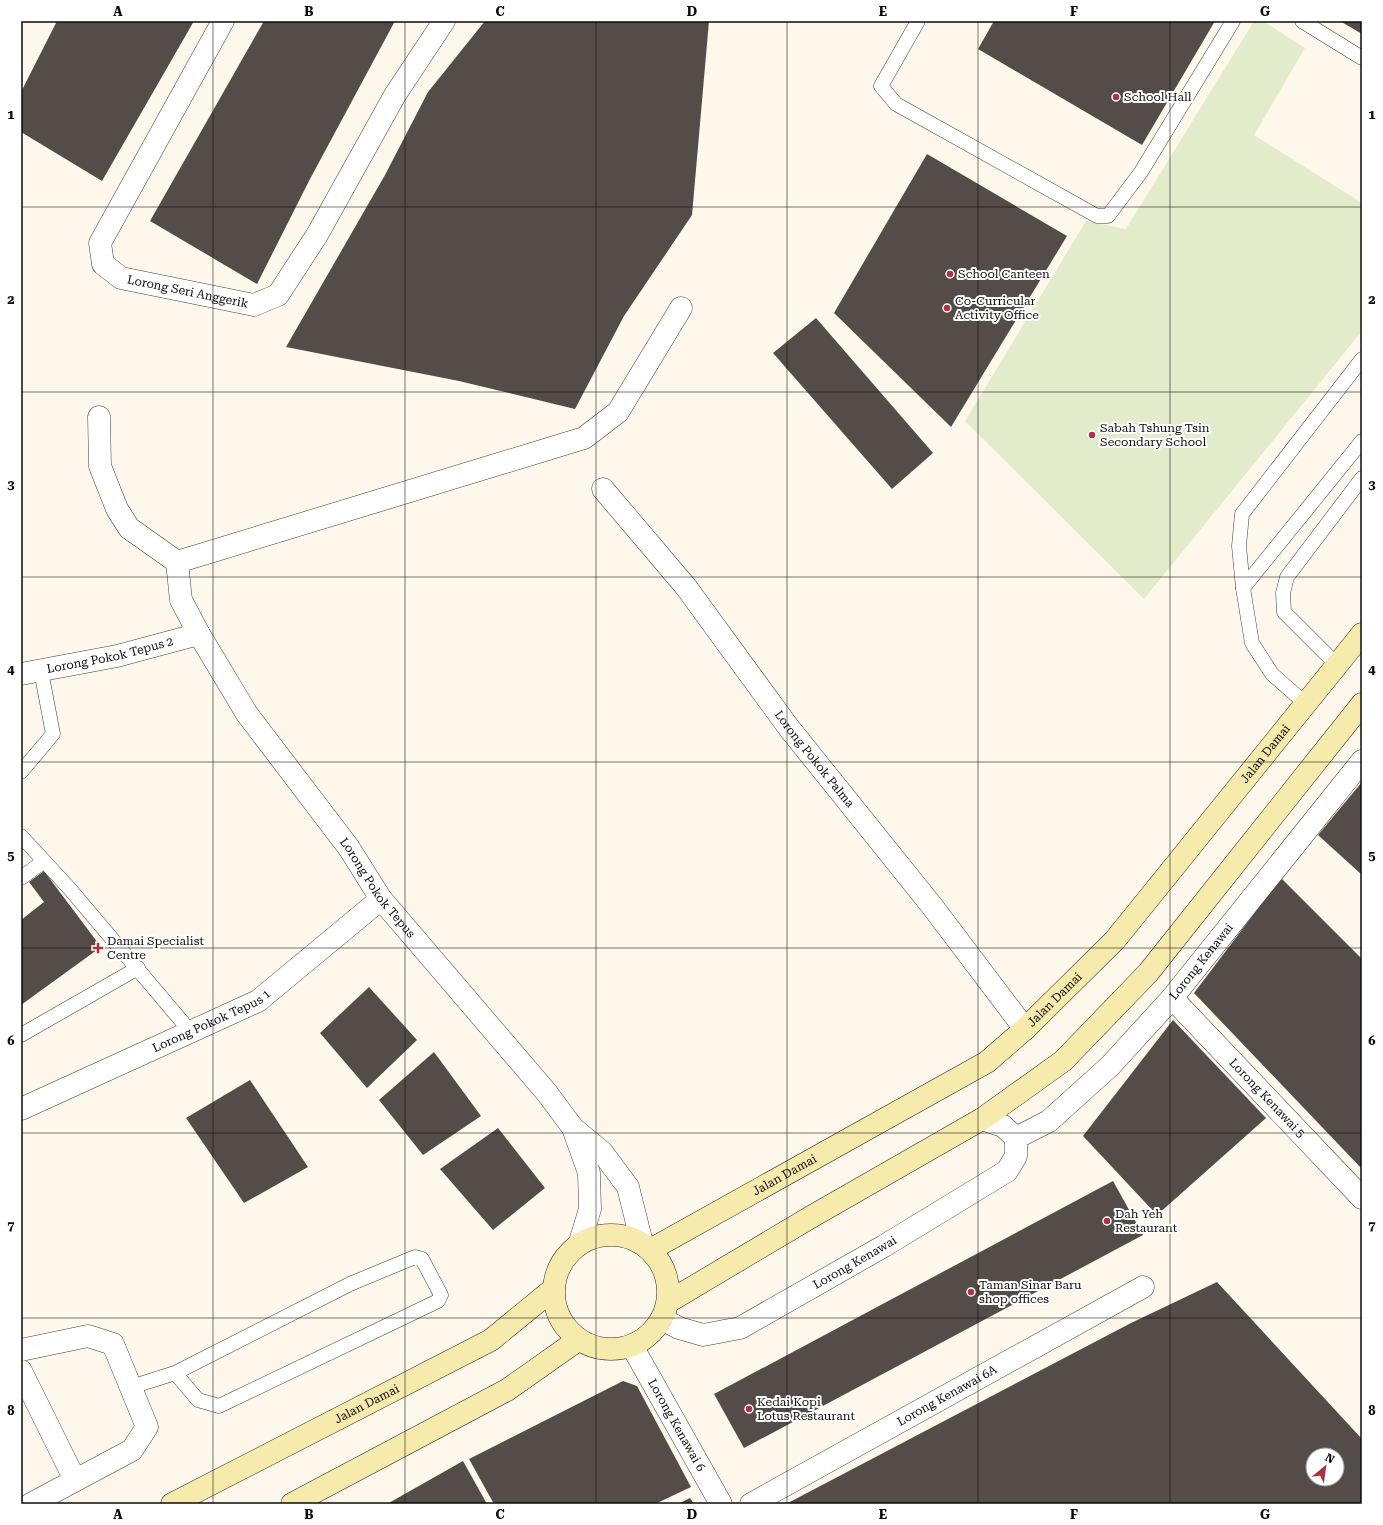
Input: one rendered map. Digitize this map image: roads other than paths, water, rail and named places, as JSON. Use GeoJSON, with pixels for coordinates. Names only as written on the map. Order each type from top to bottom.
{"type":"FeatureCollection","features":[{"type":"Feature","properties":{"kind":"main road","name":"Jalan Damai"},"geometry":{"type":"LineString","coordinates":[[646,1246],[987,1062],[1025,1029],[1115,940],[1362,634]]}},
{"type":"Feature","properties":{"kind":"main road"},"geometry":{"type":"LineString","coordinates":[[665,1311],[666,1274],[646,1246],[622,1235],[600,1234],[580,1242],[560,1263],[552,1290],[559,1318],[578,1340],[604,1350],[632,1346],[650,1335],[665,1311],[811,1217],[982,1119],[1062,1061],[1148,973],[1362,704]]}},
{"type":"Feature","properties":{"kind":"main road","name":"Jalan Damai"},"geometry":{"type":"LineString","coordinates":[[172,1504],[491,1340],[552,1290]]}},
{"type":"Feature","properties":{"kind":"main road"},"geometry":{"type":"LineString","coordinates":[[292,1504],[507,1390],[578,1340]]}},
{"type":"Feature","properties":{"kind":"street","name":"Lorong Seri Anggerik"},"geometry":{"type":"LineString","coordinates":[[223,21],[100,243],[102,264],[122,278],[254,306],[278,295],[317,235],[395,95],[444,21]]}},
{"type":"Feature","properties":{"kind":"street"},"geometry":{"type":"LineString","coordinates":[[99,417],[100,466],[117,509],[129,528],[177,562],[584,438],[618,412],[681,308]]}},
{"type":"Feature","properties":{"kind":"street","name":"Lorong Pokok Palma"},"geometry":{"type":"LineString","coordinates":[[603,489],[686,587],[789,728],[932,906],[1025,1029]]}},
{"type":"Feature","properties":{"kind":"street","name":"Lorong Pokok Tepus"},"geometry":{"type":"LineString","coordinates":[[177,562],[181,600],[199,634],[247,714],[349,848],[381,899],[547,1093],[573,1128],[602,1152],[628,1187],[646,1246]]}},
{"type":"Feature","properties":{"kind":"street","name":"Lorong Pokok Tepus 2"},"geometry":{"type":"LineString","coordinates":[[31,672],[117,656],[199,634]]}},
{"type":"Feature","properties":{"kind":"street","name":"Lorong Kenawai"},"geometry":{"type":"LineString","coordinates":[[665,1311],[679,1328],[703,1334],[740,1328],[884,1246],[1007,1171],[1016,1156],[1016,1138],[1049,1121],[1110,1066],[1172,998],[1362,762]]}},
{"type":"Feature","properties":{"kind":"street","name":"Lorong Pokok Tepus 1"},"geometry":{"type":"LineString","coordinates":[[21,1109],[258,1001],[381,899]]}},
{"type":"Feature","properties":{"kind":"street","name":"Lorong Kenawai 5"},"geometry":{"type":"LineString","coordinates":[[1172,998],[1362,1198]]}},
{"type":"Feature","properties":{"kind":"street"},"geometry":{"type":"LineString","coordinates":[[982,1119],[1003,1126],[1016,1138]]}},
{"type":"Feature","properties":{"kind":"street","name":"Lorong Pokok Tepus"},"geometry":{"type":"LineString","coordinates":[[573,1128],[589,1173],[590,1210],[580,1242]]}},
{"type":"Feature","properties":{"kind":"street","name":"Lorong Kenawai 6A"},"geometry":{"type":"LineString","coordinates":[[751,1504],[1143,1287]]}},
{"type":"Feature","properties":{"kind":"street"},"geometry":{"type":"LineString","coordinates":[[21,1350],[88,1336],[113,1344],[147,1427],[132,1450],[31,1504]]}},
{"type":"Feature","properties":{"kind":"street","name":"Lorong Kenawai 6"},"geometry":{"type":"LineString","coordinates":[[632,1346],[721,1504]]}},
{"type":"Feature","properties":{"kind":"street"},"geometry":{"type":"LineString","coordinates":[[21,1371],[75,1480]]}},
{"type":"Feature","properties":{"kind":"lane"},"geometry":{"type":"LineString","coordinates":[[918,21],[881,86],[896,104],[1097,216],[1108,216],[1141,172],[1233,21]]}},
{"type":"Feature","properties":{"kind":"lane"},"geometry":{"type":"LineString","coordinates":[[1302,21],[1362,58]]}},
{"type":"Feature","properties":{"kind":"lane"},"geometry":{"type":"LineString","coordinates":[[1306,704],[1272,674],[1252,643],[1243,588],[1239,546],[1242,514],[1362,359]]}},
{"type":"Feature","properties":{"kind":"lane"},"geometry":{"type":"LineString","coordinates":[[1243,588],[1362,441]]}},
{"type":"Feature","properties":{"kind":"lane"},"geometry":{"type":"LineString","coordinates":[[1337,666],[1284,612],[1283,593],[1287,577],[1362,478]]}},
{"type":"Feature","properties":{"kind":"lane"},"geometry":{"type":"LineString","coordinates":[[21,772],[53,734],[31,672]]}},
{"type":"Feature","properties":{"kind":"lane"},"geometry":{"type":"LineString","coordinates":[[21,836],[138,968],[190,1031]]}},
{"type":"Feature","properties":{"kind":"lane"},"geometry":{"type":"LineString","coordinates":[[21,878],[44,861]]}},
{"type":"Feature","properties":{"kind":"lane"},"geometry":{"type":"LineString","coordinates":[[21,1035],[138,968]]}},
{"type":"Feature","properties":{"kind":"lane"},"geometry":{"type":"LineString","coordinates":[[131,1387],[175,1373],[350,1284],[415,1257],[422,1259],[440,1295],[438,1301],[219,1406],[198,1400],[175,1373]]}},
{"type":"Feature","properties":{"kind":"place","name":"School Hall"},"geometry":{"type":"Point","coordinates":[1116,97]}},
{"type":"Feature","properties":{"kind":"place","name":"School Canteen"},"geometry":{"type":"Point","coordinates":[950,274]}},
{"type":"Feature","properties":{"kind":"place","name":"Co-Curricular Activity Office"},"geometry":{"type":"Point","coordinates":[947,308]}},
{"type":"Feature","properties":{"kind":"place","name":"Sabah Tshung Tsin Secondary School"},"geometry":{"type":"Point","coordinates":[1092,435]}},
{"type":"Feature","properties":{"kind":"place","name":"Damai Specialist Centre"},"geometry":{"type":"Point","coordinates":[98,948]}},
{"type":"Feature","properties":{"kind":"place","name":"Dah Yeh Restaurant"},"geometry":{"type":"Point","coordinates":[1107,1221]}},
{"type":"Feature","properties":{"kind":"place","name":"Taman Sinar Baru shop offices"},"geometry":{"type":"Point","coordinates":[971,1292]}},
{"type":"Feature","properties":{"kind":"place","name":"Kedai Kopi Lotus Restaurant"},"geometry":{"type":"Point","coordinates":[749,1409]}}]}
